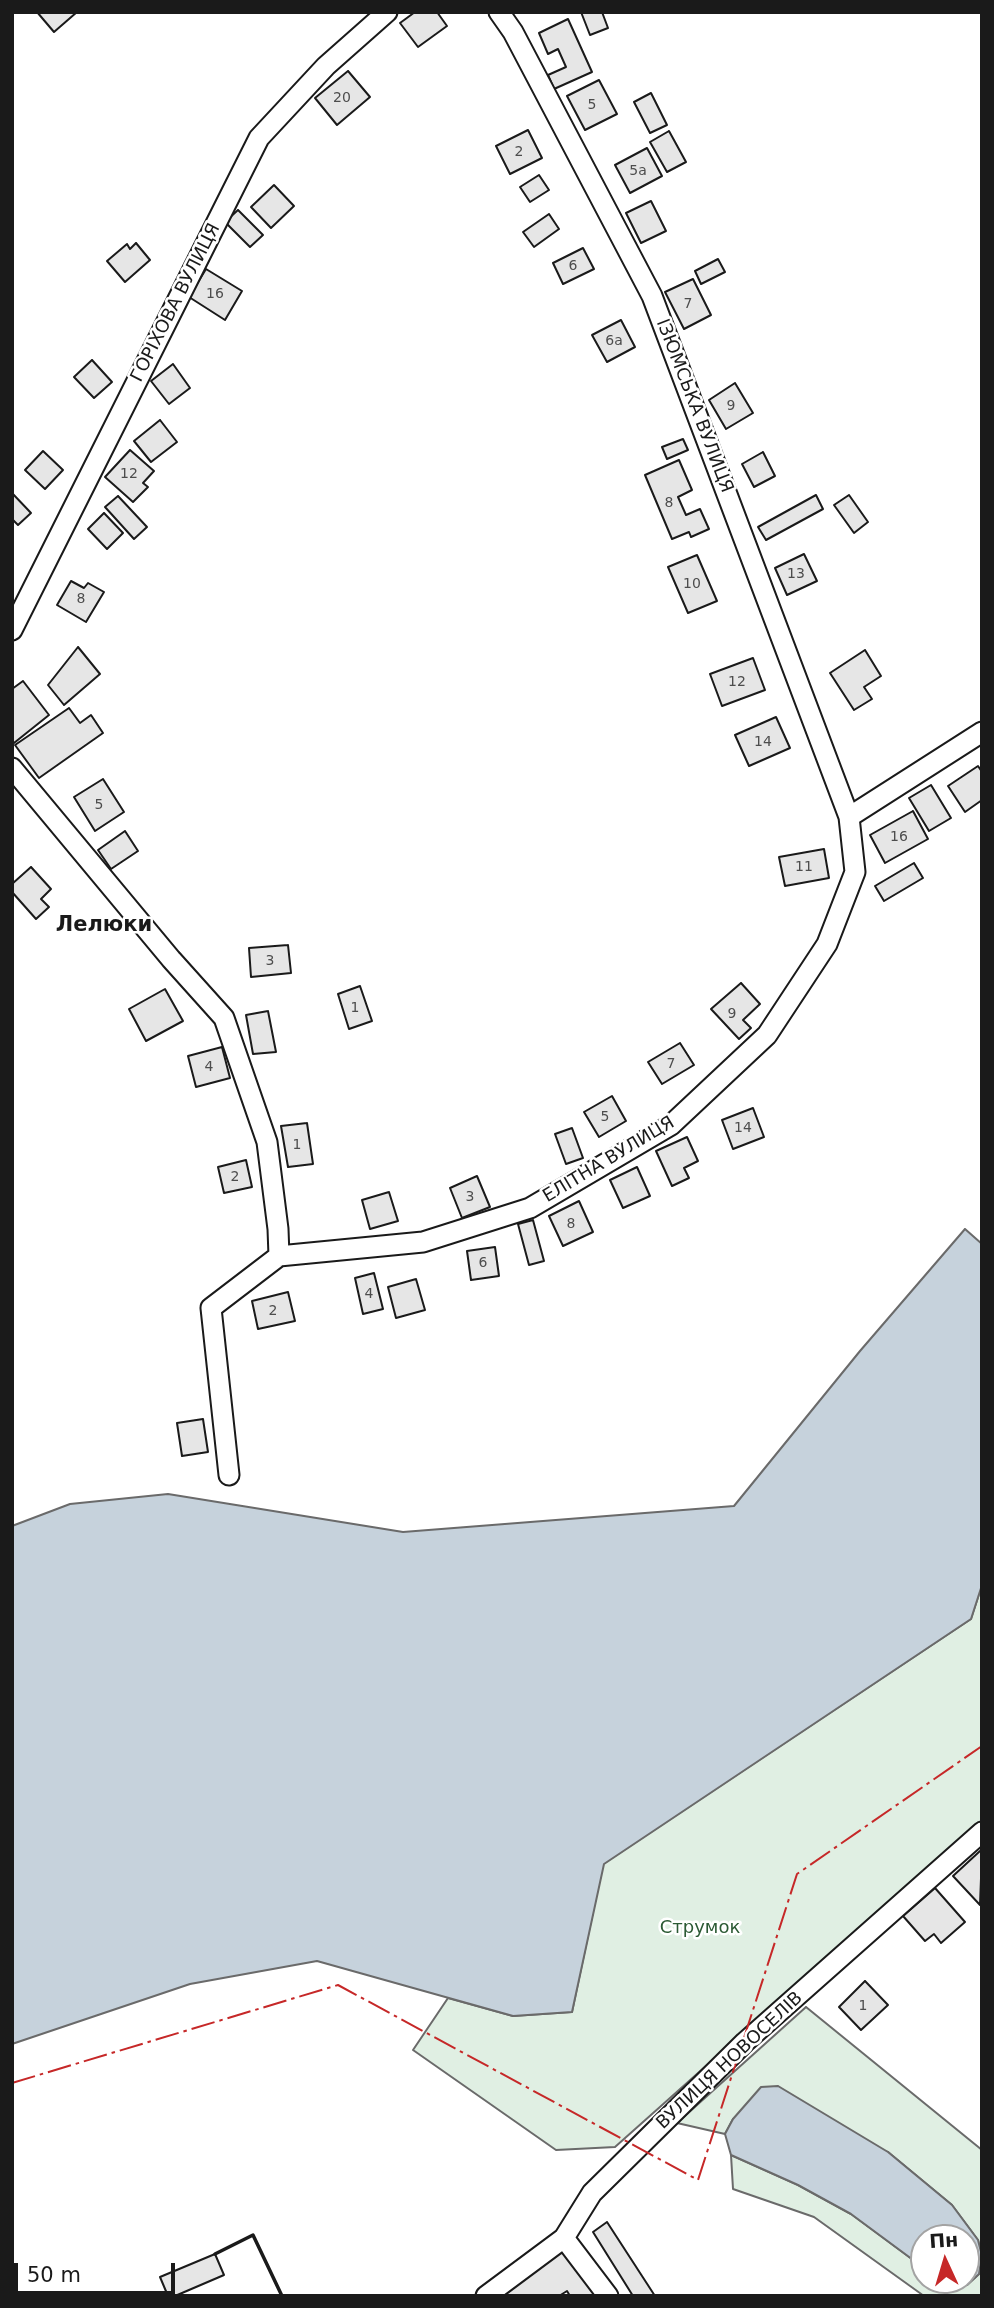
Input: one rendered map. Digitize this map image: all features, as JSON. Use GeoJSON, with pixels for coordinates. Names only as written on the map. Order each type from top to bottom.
{"type":"FeatureCollection","features":[{"type":"Feature","properties":{"kind":"street","name":"ГОРІХОВА ВУЛИЦЯ"},"geometry":{"type":"LineString","coordinates":[[12,630],[259,138],[326,66],[387,12]]}},
{"type":"Feature","properties":{"kind":"street","name":"ІЗЮМСЬКА ВУЛИЦЯ"},"geometry":{"type":"LineString","coordinates":[[499,12],[513,32],[652,296],[849,817]]}},
{"type":"Feature","properties":{"kind":"street"},"geometry":{"type":"LineString","coordinates":[[849,817],[982,732]]}},
{"type":"Feature","properties":{"kind":"street"},"geometry":{"type":"LineString","coordinates":[[12,768],[162,949],[224,1018],[267,1142],[279,1256],[211,1308],[229,1475]]}},
{"type":"Feature","properties":{"kind":"street","name":"ЕЛІТНА ВУЛИЦЯ"},"geometry":{"type":"LineString","coordinates":[[279,1256],[423,1242],[530,1208],[671,1125],[767,1035],[827,944],[855,872],[849,817]]}},
{"type":"Feature","properties":{"kind":"street","name":"ВУЛИЦЯ НОВОСЕЛІВ"},"geometry":{"type":"LineString","coordinates":[[486,2296],[564,2238],[592,2193],[745,2042],[982,1832]]}},
{"type":"Feature","properties":{"kind":"street"},"geometry":{"type":"LineString","coordinates":[[564,2238],[608,2296]]}},
{"type":"Feature","properties":{"kind":"green space","name":"Струмок"},"geometry":{"type":"Polygon","coordinates":[[[982,1585],[982,1820],[615,2147],[556,2150],[413,2050],[448,1998],[513,2016],[572,2012],[603,1864],[971,1619],[982,1585]]]}},
{"type":"Feature","properties":{"kind":"green space"},"geometry":{"type":"Polygon","coordinates":[[[806,2007],[982,2150],[982,2256],[980,2224],[966,2224],[952,2205],[888,2152],[733,2119],[725,2134],[677,2123],[806,2007]]]}},
{"type":"Feature","properties":{"kind":"green space"},"geometry":{"type":"Polygon","coordinates":[[[731,2155],[798,2185],[851,2214],[910,2258],[910,2286],[814,2217],[733,2189],[731,2155]]]}},
{"type":"Feature","properties":{"kind":"green space"},"geometry":{"type":"Polygon","coordinates":[[[982,2263],[982,2296],[921,2294],[980,2294],[982,2263]]]}},
{"type":"Feature","properties":{"kind":"shaded area"},"geometry":{"type":"Polygon","coordinates":[[[965,1229],[982,1244],[982,1585],[971,1619],[604,1864],[572,2012],[513,2016],[317,1961],[190,1984],[12,2044],[12,1526],[70,1504],[168,1494],[403,1532],[734,1506],[860,1351],[965,1229]]]}},
{"type":"Feature","properties":{"kind":"shaded area"},"geometry":{"type":"Polygon","coordinates":[[[778,2086],[888,2152],[952,2205],[966,2224],[910,2224],[910,2258],[851,2214],[798,2185],[731,2155],[725,2134],[733,2119],[761,2087],[778,2086]]]}},
{"type":"Feature","properties":{"kind":"building"},"geometry":{"type":"Polygon","coordinates":[[[37,12],[77,12],[54,32],[37,12]]]}},
{"type":"Feature","properties":{"kind":"building"},"geometry":{"type":"Polygon","coordinates":[[[415,12],[437,12],[447,26],[418,47],[400,23],[415,12]]]}},
{"type":"Feature","properties":{"kind":"building"},"geometry":{"type":"Polygon","coordinates":[[[581,12],[602,12],[608,28],[590,35],[581,12]]]}},
{"type":"Feature","properties":{"kind":"building"},"geometry":{"type":"Polygon","coordinates":[[[568,19],[592,72],[554,89],[548,75],[566,67],[558,49],[548,54],[539,33],[568,19]]]}},
{"type":"Feature","properties":{"kind":"building"},"geometry":{"type":"Polygon","coordinates":[[[348,71],[370,97],[337,125],[315,98],[348,71]]]}},
{"type":"Feature","properties":{"kind":"building"},"geometry":{"type":"Polygon","coordinates":[[[599,80],[617,114],[585,130],[567,96],[599,80]]]}},
{"type":"Feature","properties":{"kind":"building"},"geometry":{"type":"Polygon","coordinates":[[[651,93],[667,125],[650,133],[634,102],[651,93]]]}},
{"type":"Feature","properties":{"kind":"building"},"geometry":{"type":"Polygon","coordinates":[[[528,130],[542,158],[510,174],[496,146],[528,130]]]}},
{"type":"Feature","properties":{"kind":"building"},"geometry":{"type":"Polygon","coordinates":[[[669,131],[686,162],[667,172],[650,142],[669,131]]]}},
{"type":"Feature","properties":{"kind":"building"},"geometry":{"type":"Polygon","coordinates":[[[647,148],[662,176],[630,193],[615,165],[647,148]]]}},
{"type":"Feature","properties":{"kind":"building"},"geometry":{"type":"Polygon","coordinates":[[[539,175],[549,190],[530,202],[520,187],[539,175]]]}},
{"type":"Feature","properties":{"kind":"building"},"geometry":{"type":"Polygon","coordinates":[[[274,185],[294,206],[271,228],[251,207],[274,185]]]}},
{"type":"Feature","properties":{"kind":"building"},"geometry":{"type":"Polygon","coordinates":[[[651,201],[666,231],[641,243],[626,213],[651,201]]]}},
{"type":"Feature","properties":{"kind":"building"},"geometry":{"type":"Polygon","coordinates":[[[238,210],[263,235],[250,247],[225,222],[238,210]]]}},
{"type":"Feature","properties":{"kind":"building"},"geometry":{"type":"Polygon","coordinates":[[[549,214],[559,229],[534,247],[523,232],[549,214]]]}},
{"type":"Feature","properties":{"kind":"building"},"geometry":{"type":"Polygon","coordinates":[[[136,243],[150,260],[125,282],[107,261],[127,244],[130,249],[136,243]]]}},
{"type":"Feature","properties":{"kind":"building"},"geometry":{"type":"Polygon","coordinates":[[[583,248],[594,269],[563,284],[553,263],[583,248]]]}},
{"type":"Feature","properties":{"kind":"building"},"geometry":{"type":"Polygon","coordinates":[[[718,259],[725,272],[701,284],[695,271],[718,259]]]}},
{"type":"Feature","properties":{"kind":"building"},"geometry":{"type":"Polygon","coordinates":[[[206,269],[242,291],[225,320],[189,297],[206,269]]]}},
{"type":"Feature","properties":{"kind":"building"},"geometry":{"type":"Polygon","coordinates":[[[693,279],[711,315],[684,329],[665,292],[693,279]]]}},
{"type":"Feature","properties":{"kind":"building"},"geometry":{"type":"Polygon","coordinates":[[[621,320],[635,347],[607,362],[592,335],[621,320]]]}},
{"type":"Feature","properties":{"kind":"building"},"geometry":{"type":"Polygon","coordinates":[[[92,360],[112,382],[94,398],[74,377],[92,360]]]}},
{"type":"Feature","properties":{"kind":"building"},"geometry":{"type":"Polygon","coordinates":[[[173,364],[190,388],[169,404],[151,381],[173,364]]]}},
{"type":"Feature","properties":{"kind":"building"},"geometry":{"type":"Polygon","coordinates":[[[735,383],[753,413],[726,429],[709,400],[735,383]]]}},
{"type":"Feature","properties":{"kind":"building"},"geometry":{"type":"Polygon","coordinates":[[[160,420],[177,442],[151,462],[134,441],[160,420]]]}},
{"type":"Feature","properties":{"kind":"building"},"geometry":{"type":"Polygon","coordinates":[[[683,439],[688,450],[667,459],[662,447],[683,439]]]}},
{"type":"Feature","properties":{"kind":"building"},"geometry":{"type":"Polygon","coordinates":[[[130,450],[154,471],[143,483],[148,487],[133,502],[105,477],[130,450]]]}},
{"type":"Feature","properties":{"kind":"building"},"geometry":{"type":"Polygon","coordinates":[[[43,451],[63,470],[45,489],[25,470],[43,451]]]}},
{"type":"Feature","properties":{"kind":"building"},"geometry":{"type":"Polygon","coordinates":[[[763,452],[775,476],[754,487],[742,464],[763,452]]]}},
{"type":"Feature","properties":{"kind":"building"},"geometry":{"type":"Polygon","coordinates":[[[679,460],[692,490],[678,497],[686,515],[700,509],[709,529],[691,537],[689,532],[672,539],[645,475],[679,460]]]}},
{"type":"Feature","properties":{"kind":"building"},"geometry":{"type":"Polygon","coordinates":[[[12,493],[31,513],[18,525],[12,519],[12,493]]]}},
{"type":"Feature","properties":{"kind":"building"},"geometry":{"type":"Polygon","coordinates":[[[816,495],[823,509],[766,540],[758,527],[816,495]]]}},
{"type":"Feature","properties":{"kind":"building"},"geometry":{"type":"Polygon","coordinates":[[[849,495],[868,522],[854,533],[834,505],[849,495]]]}},
{"type":"Feature","properties":{"kind":"building"},"geometry":{"type":"Polygon","coordinates":[[[118,496],[147,527],[134,539],[105,507],[118,496]]]}},
{"type":"Feature","properties":{"kind":"building"},"geometry":{"type":"Polygon","coordinates":[[[104,513],[123,533],[107,549],[88,529],[104,513]]]}},
{"type":"Feature","properties":{"kind":"building"},"geometry":{"type":"Polygon","coordinates":[[[804,554],[817,581],[787,595],[775,568],[804,554]]]}},
{"type":"Feature","properties":{"kind":"building"},"geometry":{"type":"Polygon","coordinates":[[[697,555],[717,601],[688,613],[668,567],[697,555]]]}},
{"type":"Feature","properties":{"kind":"building"},"geometry":{"type":"Polygon","coordinates":[[[71,581],[84,588],[88,583],[104,592],[86,622],[57,605],[71,581]]]}},
{"type":"Feature","properties":{"kind":"building"},"geometry":{"type":"Polygon","coordinates":[[[78,647],[100,674],[64,705],[48,685],[78,647]]]}},
{"type":"Feature","properties":{"kind":"building"},"geometry":{"type":"Polygon","coordinates":[[[865,650],[881,676],[864,687],[872,699],[854,710],[830,673],[865,650]]]}},
{"type":"Feature","properties":{"kind":"building"},"geometry":{"type":"Polygon","coordinates":[[[753,658],[765,690],[722,706],[710,674],[753,658]]]}},
{"type":"Feature","properties":{"kind":"building"},"geometry":{"type":"Polygon","coordinates":[[[23,681],[49,715],[14,743],[12,689],[23,681]]]}},
{"type":"Feature","properties":{"kind":"building"},"geometry":{"type":"Polygon","coordinates":[[[69,708],[80,723],[91,715],[103,733],[39,778],[15,745],[69,708]]]}},
{"type":"Feature","properties":{"kind":"building"},"geometry":{"type":"Polygon","coordinates":[[[776,717],[790,748],[749,766],[735,735],[776,717]]]}},
{"type":"Feature","properties":{"kind":"building"},"geometry":{"type":"Polygon","coordinates":[[[978,766],[982,772],[982,800],[965,812],[948,786],[978,766]]]}},
{"type":"Feature","properties":{"kind":"building"},"geometry":{"type":"Polygon","coordinates":[[[103,779],[124,812],[95,831],[74,797],[103,779]]]}},
{"type":"Feature","properties":{"kind":"building"},"geometry":{"type":"Polygon","coordinates":[[[931,785],[951,818],[929,831],[909,798],[931,785]]]}},
{"type":"Feature","properties":{"kind":"building"},"geometry":{"type":"Polygon","coordinates":[[[913,811],[928,839],[885,863],[870,835],[913,811]]]}},
{"type":"Feature","properties":{"kind":"building"},"geometry":{"type":"Polygon","coordinates":[[[125,831],[138,851],[111,869],[98,850],[125,831]]]}},
{"type":"Feature","properties":{"kind":"building"},"geometry":{"type":"Polygon","coordinates":[[[824,849],[829,878],[785,886],[779,857],[824,849]]]}},
{"type":"Feature","properties":{"kind":"building"},"geometry":{"type":"Polygon","coordinates":[[[914,863],[923,878],[884,901],[875,886],[914,863]]]}},
{"type":"Feature","properties":{"kind":"building"},"geometry":{"type":"Polygon","coordinates":[[[31,867],[51,889],[41,899],[49,907],[36,919],[12,892],[12,884],[31,867]]]}},
{"type":"Feature","properties":{"kind":"building"},"geometry":{"type":"Polygon","coordinates":[[[288,945],[291,973],[251,977],[249,948],[288,945]]]}},
{"type":"Feature","properties":{"kind":"building"},"geometry":{"type":"Polygon","coordinates":[[[741,983],[760,1004],[743,1020],[751,1028],[739,1039],[711,1009],[741,983]]]}},
{"type":"Feature","properties":{"kind":"building"},"geometry":{"type":"Polygon","coordinates":[[[360,986],[372,1021],[349,1029],[338,994],[360,986]]]}},
{"type":"Feature","properties":{"kind":"building"},"geometry":{"type":"Polygon","coordinates":[[[165,989],[183,1021],[146,1041],[129,1009],[165,989]]]}},
{"type":"Feature","properties":{"kind":"building"},"geometry":{"type":"Polygon","coordinates":[[[268,1011],[276,1052],[253,1054],[246,1015],[268,1011]]]}},
{"type":"Feature","properties":{"kind":"building"},"geometry":{"type":"Polygon","coordinates":[[[680,1043],[694,1065],[662,1084],[648,1062],[680,1043]]]}},
{"type":"Feature","properties":{"kind":"building"},"geometry":{"type":"Polygon","coordinates":[[[222,1047],[230,1078],[196,1087],[188,1056],[222,1047]]]}},
{"type":"Feature","properties":{"kind":"building"},"geometry":{"type":"Polygon","coordinates":[[[612,1096],[626,1121],[599,1137],[584,1112],[612,1096]]]}},
{"type":"Feature","properties":{"kind":"building"},"geometry":{"type":"Polygon","coordinates":[[[753,1108],[764,1137],[733,1149],[722,1120],[753,1108]]]}},
{"type":"Feature","properties":{"kind":"building"},"geometry":{"type":"Polygon","coordinates":[[[307,1123],[313,1164],[288,1167],[281,1126],[307,1123]]]}},
{"type":"Feature","properties":{"kind":"building"},"geometry":{"type":"Polygon","coordinates":[[[572,1128],[583,1158],[566,1164],[555,1134],[572,1128]]]}},
{"type":"Feature","properties":{"kind":"building"},"geometry":{"type":"Polygon","coordinates":[[[687,1137],[698,1161],[684,1168],[689,1178],[672,1186],[656,1151],[687,1137]]]}},
{"type":"Feature","properties":{"kind":"building"},"geometry":{"type":"Polygon","coordinates":[[[246,1160],[252,1187],[224,1193],[218,1167],[246,1160]]]}},
{"type":"Feature","properties":{"kind":"building"},"geometry":{"type":"Polygon","coordinates":[[[637,1167],[650,1196],[623,1208],[610,1180],[637,1167]]]}},
{"type":"Feature","properties":{"kind":"building"},"geometry":{"type":"Polygon","coordinates":[[[477,1176],[490,1207],[462,1218],[450,1188],[477,1176]]]}},
{"type":"Feature","properties":{"kind":"building"},"geometry":{"type":"Polygon","coordinates":[[[389,1192],[398,1221],[370,1229],[362,1200],[389,1192]]]}},
{"type":"Feature","properties":{"kind":"building"},"geometry":{"type":"Polygon","coordinates":[[[579,1201],[593,1232],[563,1246],[549,1216],[579,1201]]]}},
{"type":"Feature","properties":{"kind":"building"},"geometry":{"type":"Polygon","coordinates":[[[533,1220],[544,1261],[529,1265],[518,1224],[533,1220]]]}},
{"type":"Feature","properties":{"kind":"building"},"geometry":{"type":"Polygon","coordinates":[[[495,1247],[499,1276],[471,1280],[467,1251],[495,1247]]]}},
{"type":"Feature","properties":{"kind":"building"},"geometry":{"type":"Polygon","coordinates":[[[374,1273],[383,1309],[363,1314],[355,1278],[374,1273]]]}},
{"type":"Feature","properties":{"kind":"building"},"geometry":{"type":"Polygon","coordinates":[[[416,1279],[425,1310],[396,1318],[388,1287],[416,1279]]]}},
{"type":"Feature","properties":{"kind":"building"},"geometry":{"type":"Polygon","coordinates":[[[288,1292],[295,1321],[258,1329],[252,1301],[288,1292]]]}},
{"type":"Feature","properties":{"kind":"building"},"geometry":{"type":"Polygon","coordinates":[[[203,1419],[208,1452],[182,1456],[177,1423],[203,1419]]]}},
{"type":"Feature","properties":{"kind":"building"},"geometry":{"type":"Polygon","coordinates":[[[982,1852],[980,1905],[953,1876],[982,1852]]]}},
{"type":"Feature","properties":{"kind":"building"},"geometry":{"type":"Polygon","coordinates":[[[935,1888],[965,1922],[941,1943],[934,1934],[925,1941],[903,1916],[935,1888]]]}},
{"type":"Feature","properties":{"kind":"building"},"geometry":{"type":"Polygon","coordinates":[[[865,1981],[888,2005],[861,2030],[839,2007],[865,1981]]]}},
{"type":"Feature","properties":{"kind":"building"},"geometry":{"type":"Polygon","coordinates":[[[607,2222],[655,2296],[633,2296],[593,2232],[607,2222]]]}},
{"type":"Feature","properties":{"kind":"building"},"geometry":{"type":"Polygon","coordinates":[[[565,2249],[596,2296],[570,2296],[567,2291],[559,2296],[499,2296],[565,2249]]]}},
{"type":"Feature","properties":{"kind":"building"},"geometry":{"type":"Polygon","coordinates":[[[215,2254],[224,2275],[175,2296],[168,2296],[160,2277],[215,2254]]]}},
{"type":"Feature","properties":{"kind":"wall"},"geometry":{"type":"LineString","coordinates":[[215,2254],[253,2235],[282,2296]]}},
{"type":"Feature","properties":{"kind":"power"},"geometry":{"type":"LineString","coordinates":[[12,2083],[338,1985],[698,2180],[797,1874],[982,1746]]}},
{"type":"Feature","properties":{"kind":"district","name":"Лелюки"},"geometry":{"type":"Point","coordinates":[104,926]}}]}
